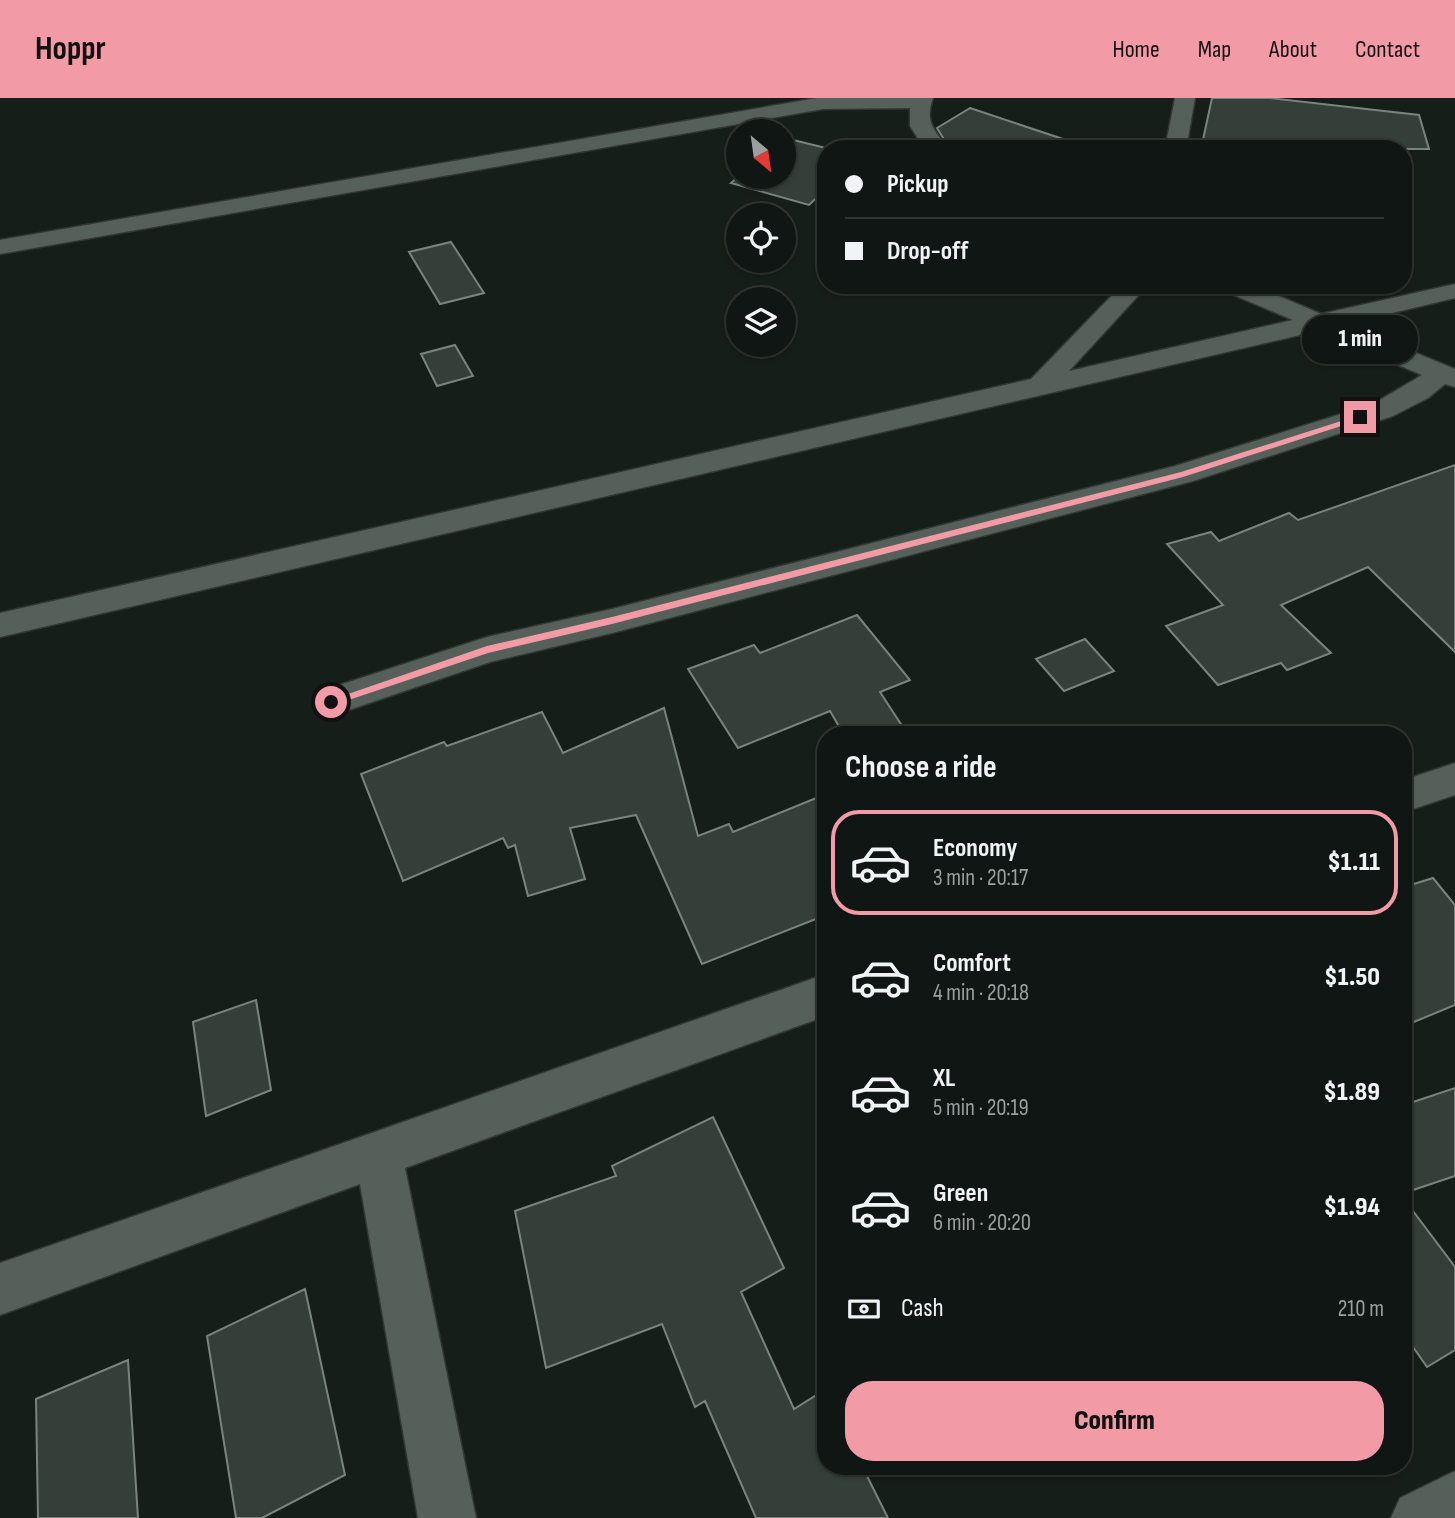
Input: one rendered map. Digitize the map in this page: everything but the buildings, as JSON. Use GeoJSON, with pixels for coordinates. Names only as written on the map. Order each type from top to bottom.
{"type":"FeatureCollection","features":[{"type":"Feature","properties":{"kind":"street"},"geometry":{"type":"LineString","coordinates":[[1177,140],[1185,98]]}},
{"type":"Feature","properties":{"kind":"street"},"geometry":{"type":"LineString","coordinates":[[0,247],[817,101],[922,100],[917,121],[926,140]]}},
{"type":"Feature","properties":{"kind":"street"},"geometry":{"type":"LineString","coordinates":[[0,625],[1455,291]]}},
{"type":"Feature","properties":{"kind":"street"},"geometry":{"type":"LineString","coordinates":[[1041,386],[1128,294]]}},
{"type":"Feature","properties":{"kind":"street"},"geometry":{"type":"LineString","coordinates":[[1253,294],[1448,376]]}},
{"type":"Feature","properties":{"kind":"street"},"geometry":{"type":"LineString","coordinates":[[331,702],[487,650],[612,621],[1183,474],[1383,410],[1448,376]]}},
{"type":"Feature","properties":{"kind":"street"},"geometry":{"type":"LineString","coordinates":[[1412,793],[1455,779]]}},
{"type":"Feature","properties":{"kind":"street"},"geometry":{"type":"LineString","coordinates":[[0,1289],[817,998]]}},
{"type":"Feature","properties":{"kind":"street"},"geometry":{"type":"LineString","coordinates":[[379,1156],[447,1518]]}},
{"type":"Feature","properties":{"kind":"street"},"geometry":{"type":"LineString","coordinates":[[1420,1518],[1455,1499]]}},
{"type":"Feature","properties":{"kind":"route"},"geometry":{"type":"LineString","coordinates":[[331,702],[487,650],[612,621],[1183,474],[1360,417]]}}]}
